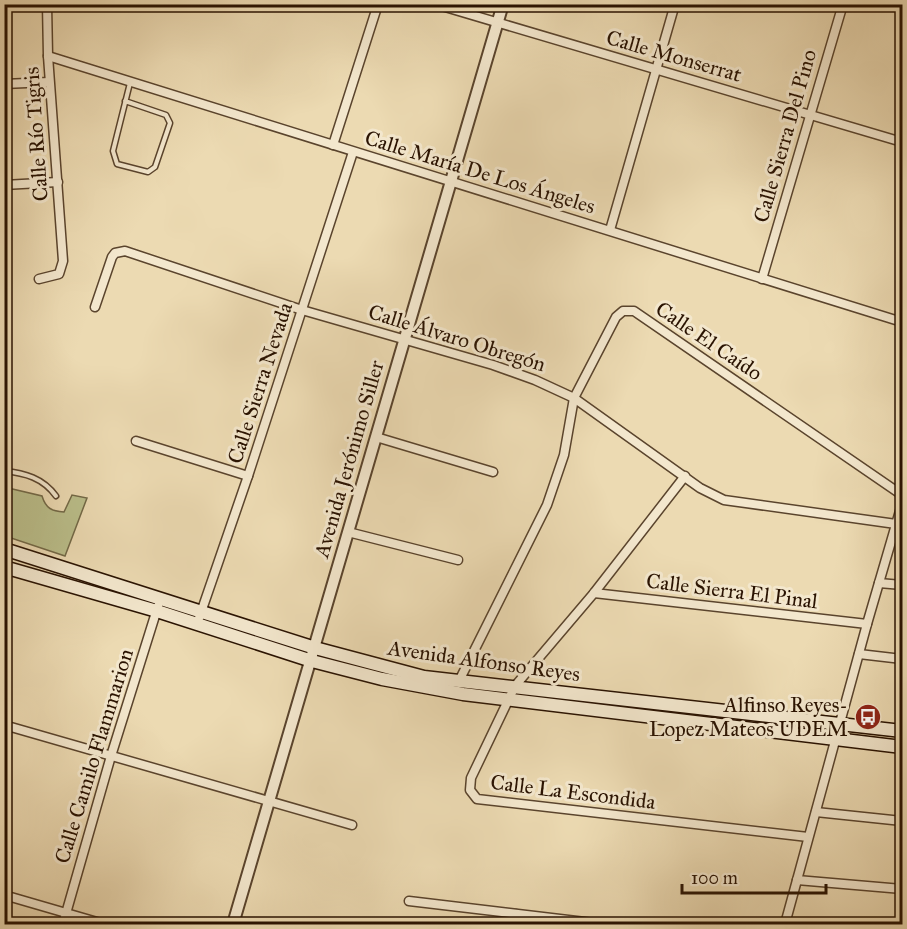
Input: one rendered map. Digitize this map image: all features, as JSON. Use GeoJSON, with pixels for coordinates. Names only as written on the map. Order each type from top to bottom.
{"type":"FeatureCollection","features":[{"type":"Feature","properties":{"kind":"main road","name":"Avenida Alfonso Reyes"},"geometry":{"type":"LineString","coordinates":[[4,549],[202,611],[313,655],[459,681],[903,731]]}},
{"type":"Feature","properties":{"kind":"main road","name":"Avenida Alfonso Reyes"},"geometry":{"type":"LineString","coordinates":[[4,567],[422,687],[903,747]]}},
{"type":"Feature","properties":{"kind":"street","name":"Calle Río Tigris"},"geometry":{"type":"LineString","coordinates":[[39,279],[59,274],[63,261],[48,56],[47,4]]}},
{"type":"Feature","properties":{"kind":"street"},"geometry":{"type":"LineString","coordinates":[[333,145],[378,4]]}},
{"type":"Feature","properties":{"kind":"street","name":"Calle Monserrat"},"geometry":{"type":"LineString","coordinates":[[435,4],[903,141]]}},
{"type":"Feature","properties":{"kind":"street","name":"Avenida Jerónimo Siller"},"geometry":{"type":"LineString","coordinates":[[233,924],[503,4]]}},
{"type":"Feature","properties":{"kind":"street"},"geometry":{"type":"LineString","coordinates":[[610,230],[675,4]]}},
{"type":"Feature","properties":{"kind":"street","name":"Calle Sierra Del Pino"},"geometry":{"type":"LineString","coordinates":[[762,279],[843,4]]}},
{"type":"Feature","properties":{"kind":"street","name":"Calle María De Los Ángeles"},"geometry":{"type":"LineString","coordinates":[[48,56],[903,322]]}},
{"type":"Feature","properties":{"kind":"street"},"geometry":{"type":"LineString","coordinates":[[4,84],[50,82]]}},
{"type":"Feature","properties":{"kind":"street","name":"Calle Sierra Nevada"},"geometry":{"type":"LineString","coordinates":[[197,624],[248,476],[353,152]]}},
{"type":"Feature","properties":{"kind":"street"},"geometry":{"type":"LineString","coordinates":[[4,185],[58,182]]}},
{"type":"Feature","properties":{"kind":"street","name":"Calle Álvaro Obregón"},"geometry":{"type":"LineString","coordinates":[[95,308],[112,257],[115,253],[125,251],[302,310],[493,364],[574,398],[685,476],[724,500],[896,524]]}},
{"type":"Feature","properties":{"kind":"street","name":"Calle El Caído"},"geometry":{"type":"LineString","coordinates":[[459,681],[547,505],[564,455],[574,398],[616,317],[623,311],[634,311],[903,495]]}},
{"type":"Feature","properties":{"kind":"street"},"geometry":{"type":"LineString","coordinates":[[376,437],[493,472]]}},
{"type":"Feature","properties":{"kind":"street"},"geometry":{"type":"LineString","coordinates":[[136,441],[248,476]]}},
{"type":"Feature","properties":{"kind":"street","name":"Calle La Escondida"},"geometry":{"type":"LineString","coordinates":[[685,476],[594,593],[515,686],[471,778],[470,790],[477,799],[808,837]]}},
{"type":"Feature","properties":{"kind":"street"},"geometry":{"type":"LineString","coordinates":[[785,924],[867,624],[903,504]]}},
{"type":"Feature","properties":{"kind":"street"},"geometry":{"type":"LineString","coordinates":[[348,532],[458,560]]}},
{"type":"Feature","properties":{"kind":"street"},"geometry":{"type":"LineString","coordinates":[[879,583],[903,585]]}},
{"type":"Feature","properties":{"kind":"street","name":"Calle Sierra El Pinal"},"geometry":{"type":"LineString","coordinates":[[594,593],[867,624]]}},
{"type":"Feature","properties":{"kind":"street","name":"Calle Camilo Flammarion"},"geometry":{"type":"LineString","coordinates":[[63,924],[111,756],[160,598]]}},
{"type":"Feature","properties":{"kind":"street"},"geometry":{"type":"LineString","coordinates":[[859,654],[903,659]]}},
{"type":"Feature","properties":{"kind":"street"},"geometry":{"type":"LineString","coordinates":[[4,725],[352,825]]}},
{"type":"Feature","properties":{"kind":"street"},"geometry":{"type":"LineString","coordinates":[[816,812],[903,821]]}},
{"type":"Feature","properties":{"kind":"street"},"geometry":{"type":"LineString","coordinates":[[797,880],[903,890]]}},
{"type":"Feature","properties":{"kind":"street"},"geometry":{"type":"LineString","coordinates":[[4,895],[104,924]]}},
{"type":"Feature","properties":{"kind":"street"},"geometry":{"type":"LineString","coordinates":[[409,901],[602,924]]}},
{"type":"Feature","properties":{"kind":"street"},"geometry":{"type":"LineString","coordinates":[[516,914],[516,924]]}},
{"type":"Feature","properties":{"kind":"lane"},"geometry":{"type":"LineString","coordinates":[[125,101],[166,115],[170,123],[155,167],[148,172],[117,165],[113,159],[125,101],[130,82]]}},
{"type":"Feature","properties":{"kind":"lane"},"geometry":{"type":"LineString","coordinates":[[4,471],[30,476],[49,486],[56,496]]}},
{"type":"Feature","properties":{"kind":"green space"},"geometry":{"type":"Polygon","coordinates":[[[4,487],[42,496],[48,507],[60,512],[64,512],[72,495],[87,498],[65,556],[5,536],[4,487]]]}},
{"type":"Feature","properties":{"kind":"place","name":"Alfinso Reyes- Lopez Mateos UDEM"},"geometry":{"type":"Point","coordinates":[868,717]}}]}
